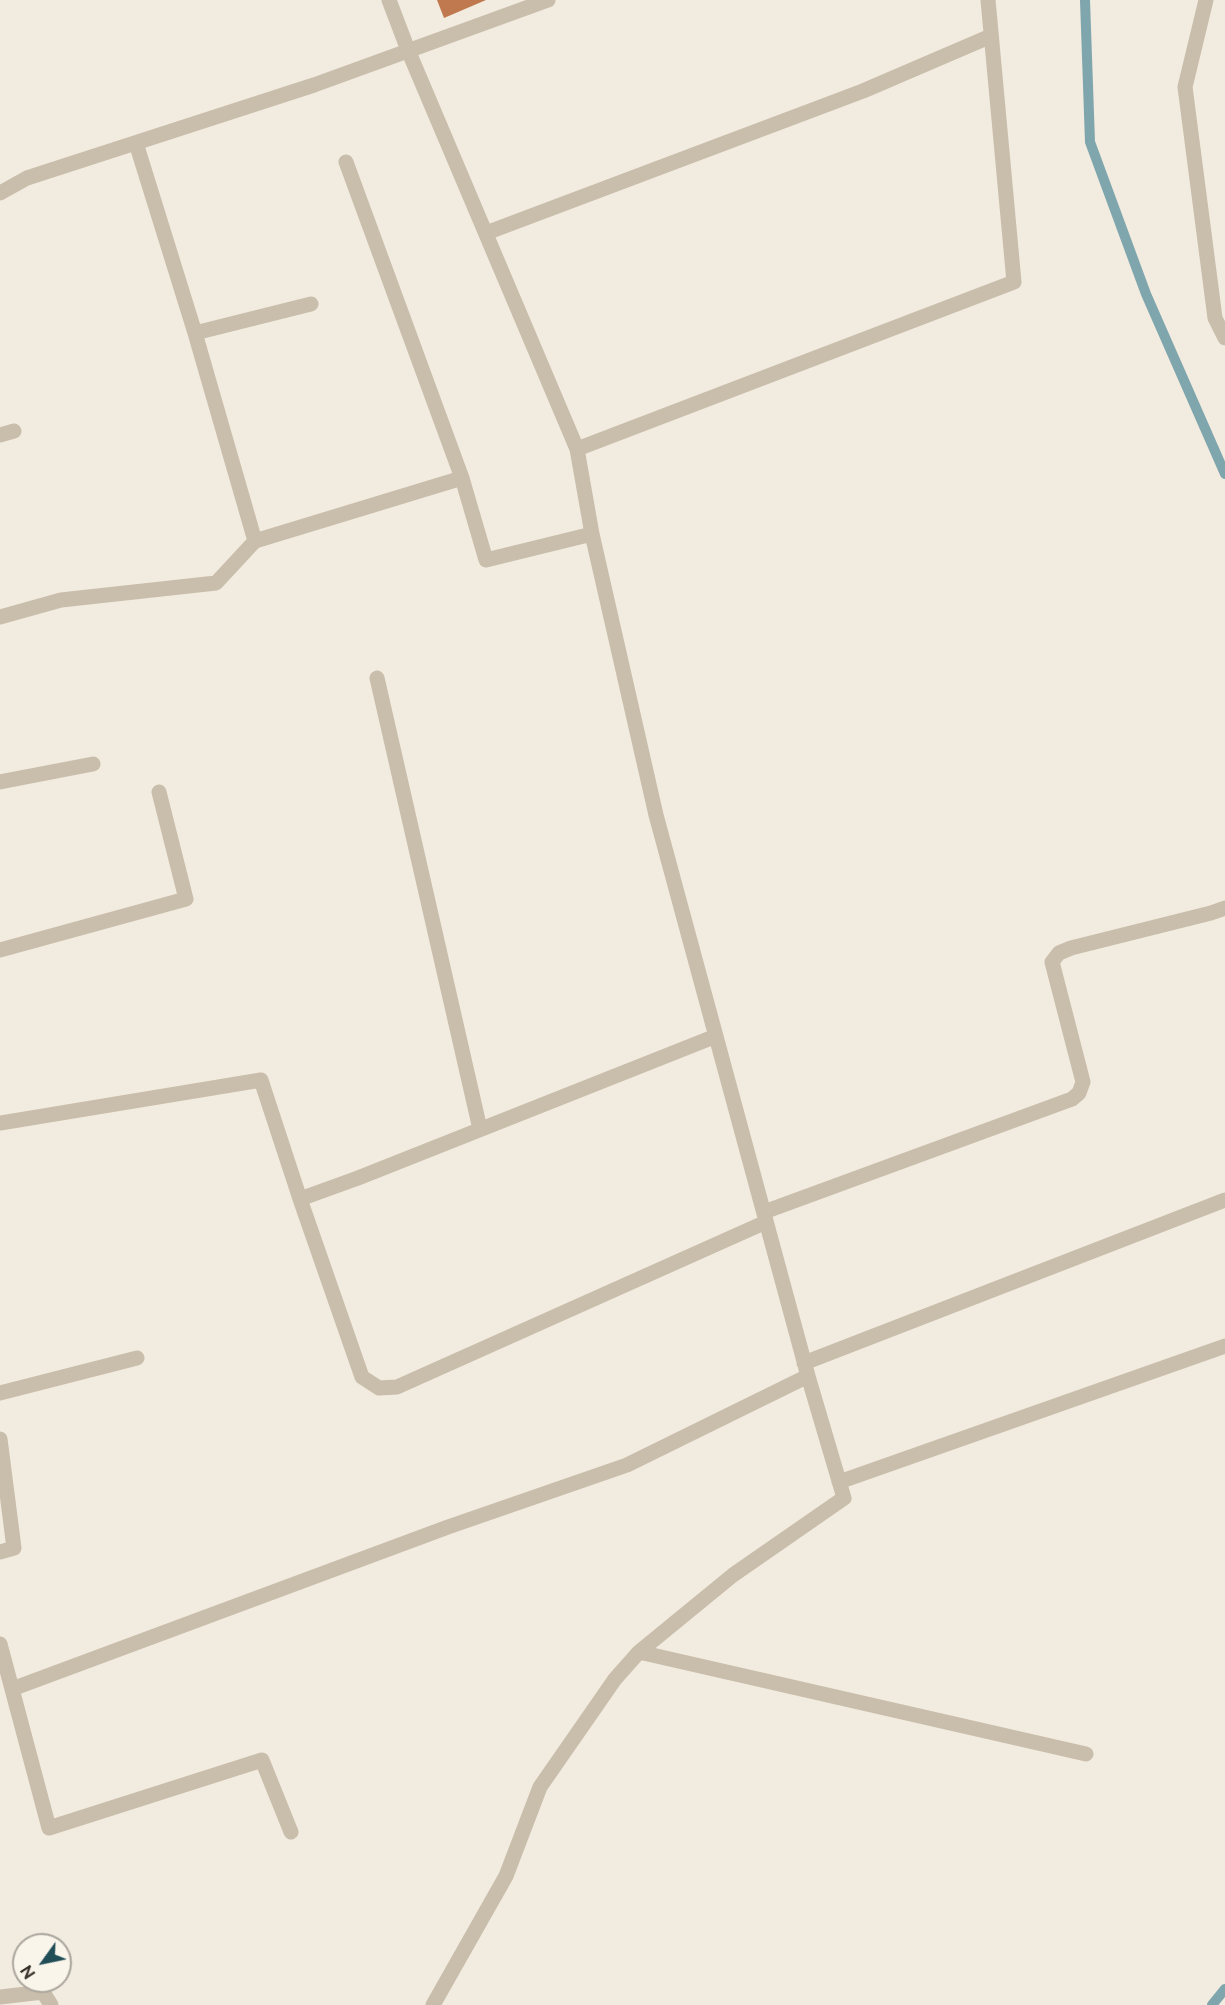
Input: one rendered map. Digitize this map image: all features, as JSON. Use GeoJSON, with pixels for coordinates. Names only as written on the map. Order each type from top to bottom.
{"type":"FeatureCollection","features":[{"type":"Feature","properties":{"kind":"street"},"geometry":{"type":"LineString","coordinates":[[389,0],[577,450],[592,534],[656,815],[806,1369],[844,1498],[734,1575],[639,1652],[615,1679],[540,1787],[506,1876],[433,2005]]}},
{"type":"Feature","properties":{"kind":"street"},"geometry":{"type":"LineString","coordinates":[[0,193],[27,178],[314,85],[548,0]]}},
{"type":"Feature","properties":{"kind":"street"},"geometry":{"type":"LineString","coordinates":[[577,450],[1014,282],[988,0]]}},
{"type":"Feature","properties":{"kind":"street"},"geometry":{"type":"LineString","coordinates":[[1206,0],[1185,87],[1215,318],[1225,338]]}},
{"type":"Feature","properties":{"kind":"street"},"geometry":{"type":"LineString","coordinates":[[486,233],[863,91],[992,36]]}},
{"type":"Feature","properties":{"kind":"street"},"geometry":{"type":"LineString","coordinates":[[135,143],[195,333],[255,541]]}},
{"type":"Feature","properties":{"kind":"street"},"geometry":{"type":"LineString","coordinates":[[346,162],[462,478],[486,560],[592,534]]}},
{"type":"Feature","properties":{"kind":"street"},"geometry":{"type":"LineString","coordinates":[[195,333],[311,304]]}},
{"type":"Feature","properties":{"kind":"street"},"geometry":{"type":"LineString","coordinates":[[0,617],[61,600],[216,583],[255,541],[462,478]]}},
{"type":"Feature","properties":{"kind":"street"},"geometry":{"type":"LineString","coordinates":[[377,678],[480,1129]]}},
{"type":"Feature","properties":{"kind":"street"},"geometry":{"type":"LineString","coordinates":[[0,782],[93,764]]}},
{"type":"Feature","properties":{"kind":"street"},"geometry":{"type":"LineString","coordinates":[[0,950],[186,899],[159,792]]}},
{"type":"Feature","properties":{"kind":"street"},"geometry":{"type":"LineString","coordinates":[[0,1124],[261,1080],[362,1377],[379,1388],[397,1386],[765,1217],[1072,1099],[1083,1082],[1052,962],[1059,953],[1081,945],[1225,908]]}},
{"type":"Feature","properties":{"kind":"street"},"geometry":{"type":"LineString","coordinates":[[300,1199],[716,1036]]}},
{"type":"Feature","properties":{"kind":"street"},"geometry":{"type":"LineString","coordinates":[[12,1689],[448,1527],[621,1467],[806,1369],[1225,1200]]}},
{"type":"Feature","properties":{"kind":"street"},"geometry":{"type":"LineString","coordinates":[[839,1482],[1225,1346]]}},
{"type":"Feature","properties":{"kind":"street"},"geometry":{"type":"LineString","coordinates":[[0,1393],[137,1358]]}},
{"type":"Feature","properties":{"kind":"street"},"geometry":{"type":"LineString","coordinates":[[0,1439],[14,1548],[0,1552]]}},
{"type":"Feature","properties":{"kind":"street"},"geometry":{"type":"LineString","coordinates":[[0,1644],[49,1828],[262,1760],[291,1832]]}},
{"type":"Feature","properties":{"kind":"street"},"geometry":{"type":"LineString","coordinates":[[639,1652],[1086,1754]]}},
{"type":"Feature","properties":{"kind":"street"},"geometry":{"type":"LineString","coordinates":[[0,1997],[43,1992],[51,2005]]}},
{"type":"Feature","properties":{"kind":"building"},"geometry":{"type":"Polygon","coordinates":[[[437,0],[486,0],[444,18],[437,0]]]}},
{"type":"Feature","properties":{"kind":"waterway"},"geometry":{"type":"LineString","coordinates":[[1085,0],[1090,142],[1146,294],[1225,474]]}},
{"type":"Feature","properties":{"kind":"waterway"},"geometry":{"type":"LineString","coordinates":[[1212,2005],[1225,1989]]}}]}
